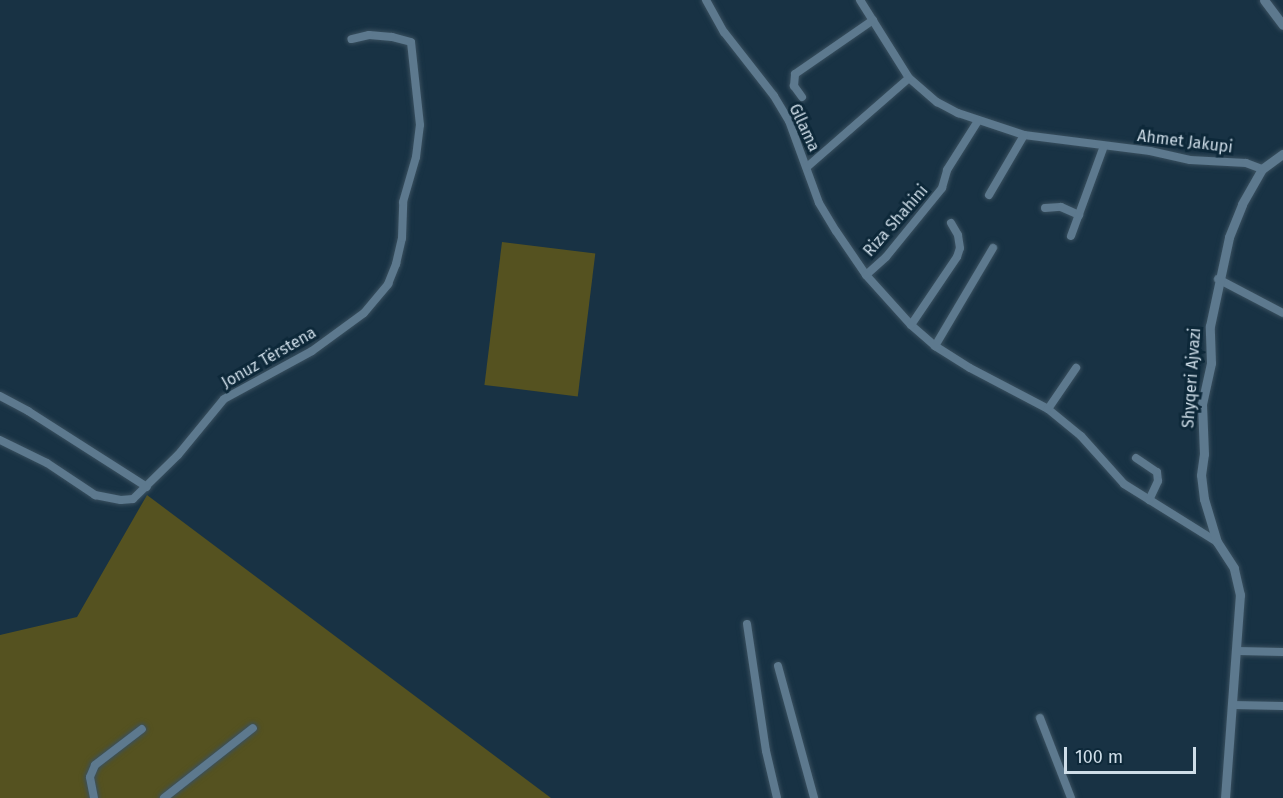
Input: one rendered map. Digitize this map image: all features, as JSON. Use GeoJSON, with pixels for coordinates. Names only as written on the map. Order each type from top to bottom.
{"type":"FeatureCollection","features":[{"type":"Feature","properties":{"kind":"street","name":"Gllama"},"geometry":{"type":"LineString","coordinates":[[706,0],[724,32],[774,96],[789,121],[819,203],[866,275],[911,325],[935,346],[970,368],[1048,409],[1081,436],[1124,484],[1217,542]]}},
{"type":"Feature","properties":{"kind":"street","name":"Ahmet Jakupi"},"geometry":{"type":"LineString","coordinates":[[860,0],[909,78],[937,102],[978,121],[1024,135],[1150,151],[1190,160],[1246,163],[1262,169]]}},
{"type":"Feature","properties":{"kind":"street"},"geometry":{"type":"LineString","coordinates":[[1264,0],[1283,25]]}},
{"type":"Feature","properties":{"kind":"street"},"geometry":{"type":"LineString","coordinates":[[802,97],[794,86],[795,74],[873,20]]}},
{"type":"Feature","properties":{"kind":"street","name":"Jonuz Tërstena"},"geometry":{"type":"LineString","coordinates":[[0,441],[47,463],[95,495],[121,500],[133,499],[147,487],[224,399],[312,351],[364,313],[388,284],[402,238],[402,202],[416,157],[420,125],[412,72],[411,42],[392,37],[369,35],[351,39]]}},
{"type":"Feature","properties":{"kind":"street"},"geometry":{"type":"LineString","coordinates":[[807,167],[909,78]]}},
{"type":"Feature","properties":{"kind":"street","name":"Riza Shahini"},"geometry":{"type":"LineString","coordinates":[[866,275],[886,257],[942,188],[947,170],[978,121]]}},
{"type":"Feature","properties":{"kind":"street"},"geometry":{"type":"LineString","coordinates":[[989,195],[1024,135]]}},
{"type":"Feature","properties":{"kind":"street"},"geometry":{"type":"LineString","coordinates":[[1071,236],[1104,146]]}},
{"type":"Feature","properties":{"kind":"street","name":"Shyqeri Ajvazi"},"geometry":{"type":"LineString","coordinates":[[1225,798],[1238,651],[1240,595],[1234,568],[1217,542],[1204,499],[1201,475],[1204,454],[1202,404],[1211,363],[1210,326],[1228,237],[1242,204],[1262,169],[1283,154]]}},
{"type":"Feature","properties":{"kind":"street"},"geometry":{"type":"LineString","coordinates":[[1045,208],[1061,207],[1079,215]]}},
{"type":"Feature","properties":{"kind":"street"},"geometry":{"type":"LineString","coordinates":[[911,325],[957,257],[960,248],[958,235],[951,223]]}},
{"type":"Feature","properties":{"kind":"street"},"geometry":{"type":"LineString","coordinates":[[935,346],[993,248]]}},
{"type":"Feature","properties":{"kind":"street"},"geometry":{"type":"LineString","coordinates":[[1218,279],[1283,313]]}},
{"type":"Feature","properties":{"kind":"street"},"geometry":{"type":"LineString","coordinates":[[1048,409],[1076,368]]}},
{"type":"Feature","properties":{"kind":"street"},"geometry":{"type":"LineString","coordinates":[[0,396],[28,411],[147,487]]}},
{"type":"Feature","properties":{"kind":"street"},"geometry":{"type":"LineString","coordinates":[[1136,458],[1156,472],[1158,481],[1149,500]]}},
{"type":"Feature","properties":{"kind":"street"},"geometry":{"type":"LineString","coordinates":[[747,624],[756,695],[777,798]]}},
{"type":"Feature","properties":{"kind":"street"},"geometry":{"type":"LineString","coordinates":[[1238,651],[1283,652]]}},
{"type":"Feature","properties":{"kind":"street"},"geometry":{"type":"LineString","coordinates":[[778,666],[814,798]]}},
{"type":"Feature","properties":{"kind":"street"},"geometry":{"type":"LineString","coordinates":[[1233,705],[1283,706]]}},
{"type":"Feature","properties":{"kind":"street"},"geometry":{"type":"LineString","coordinates":[[1040,718],[1071,798]]}},
{"type":"Feature","properties":{"kind":"street"},"geometry":{"type":"LineString","coordinates":[[164,798],[253,728]]}},
{"type":"Feature","properties":{"kind":"street"},"geometry":{"type":"LineString","coordinates":[[94,798],[90,777],[95,765],[142,729]]}},
{"type":"Feature","properties":{"kind":"shaded area"},"geometry":{"type":"Polygon","coordinates":[[[502,242],[595,253],[578,396],[484,385],[502,242]]]}},
{"type":"Feature","properties":{"kind":"shaded area"},"geometry":{"type":"Polygon","coordinates":[[[147,495],[551,798],[0,798],[0,635],[77,617],[147,495]]]}}]}
